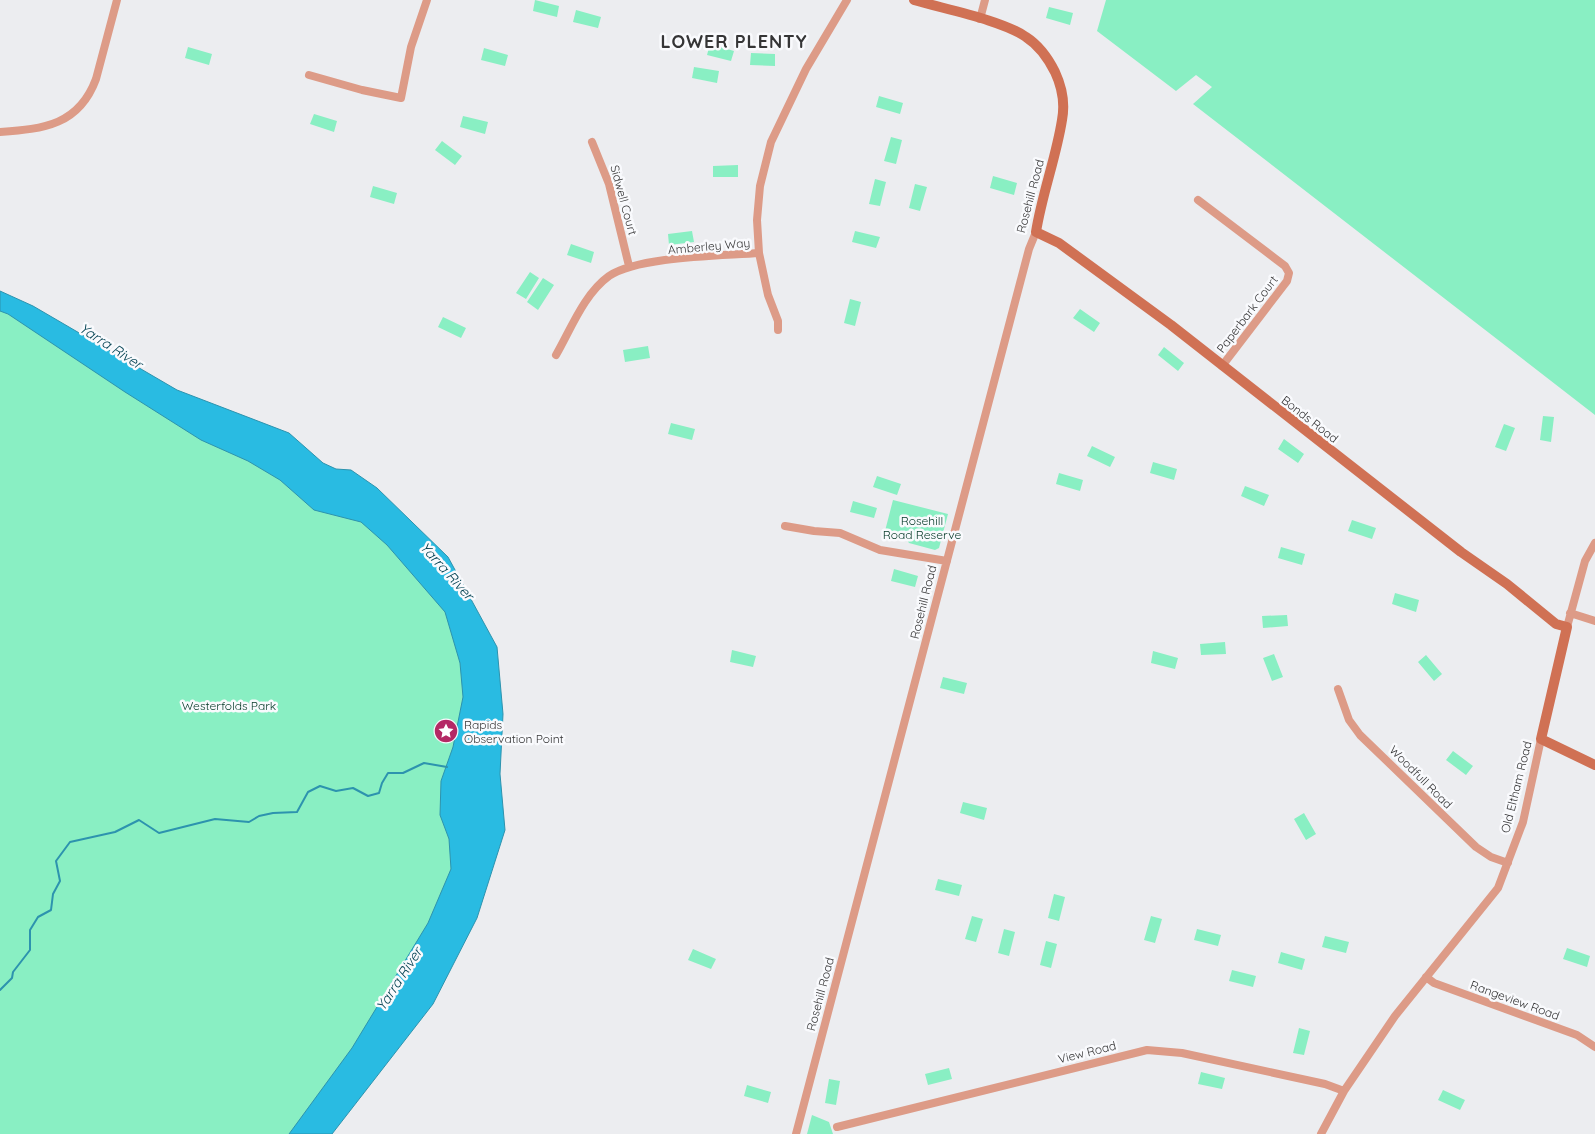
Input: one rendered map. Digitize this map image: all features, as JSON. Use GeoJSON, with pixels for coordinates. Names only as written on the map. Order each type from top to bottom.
{"type":"FeatureCollection","features":[{"type":"Feature","properties":{"kind":"street"},"geometry":{"type":"LineString","coordinates":[[0,132],[48,126],[67,119],[79,109],[92,91],[117,0]]}},
{"type":"Feature","properties":{"kind":"street"},"geometry":{"type":"LineString","coordinates":[[309,75],[362,90],[401,98],[411,47],[427,0]]}},
{"type":"Feature","properties":{"kind":"street"},"geometry":{"type":"LineString","coordinates":[[914,0],[980,19],[985,0]]}},
{"type":"Feature","properties":{"kind":"street","name":"Amberley Way"},"geometry":{"type":"LineString","coordinates":[[556,355],[587,301],[608,277],[629,266],[759,253],[757,220],[760,186],[771,142],[806,69],[845,1]]}},
{"type":"Feature","properties":{"kind":"street","name":"Rosehill Road"},"geometry":{"type":"LineString","coordinates":[[796,1134],[1029,249],[1036,232],[1039,212],[1063,120],[1063,98],[1057,76],[1045,54],[1019,32],[980,19]]}},
{"type":"Feature","properties":{"kind":"street","name":"Sidwell Court"},"geometry":{"type":"LineString","coordinates":[[592,142],[609,184],[629,266]]}},
{"type":"Feature","properties":{"kind":"street","name":"Paperbark Court"},"geometry":{"type":"LineString","coordinates":[[1198,200],[1285,266],[1289,273],[1287,281],[1222,366]]}},
{"type":"Feature","properties":{"kind":"street","name":"Bonds Road"},"geometry":{"type":"LineString","coordinates":[[1036,232],[1059,243],[1222,366],[1461,552],[1507,584],[1556,624],[1567,626]]}},
{"type":"Feature","properties":{"kind":"street"},"geometry":{"type":"LineString","coordinates":[[759,253],[768,295],[778,321],[778,330]]}},
{"type":"Feature","properties":{"kind":"street"},"geometry":{"type":"LineString","coordinates":[[785,526],[809,531],[840,533],[880,550],[947,561]]}},
{"type":"Feature","properties":{"kind":"street","name":"Old Eltham Road"},"geometry":{"type":"LineString","coordinates":[[1321,1134],[1344,1091],[1395,1016],[1498,888],[1523,822],[1570,613],[1585,561],[1595,543]]}},
{"type":"Feature","properties":{"kind":"street"},"geometry":{"type":"LineString","coordinates":[[1570,613],[1595,621]]}},
{"type":"Feature","properties":{"kind":"street","name":"Woodfull Road"},"geometry":{"type":"LineString","coordinates":[[1338,689],[1349,720],[1360,734],[1476,847],[1491,857],[1508,863]]}},
{"type":"Feature","properties":{"kind":"street"},"geometry":{"type":"LineString","coordinates":[[1541,738],[1595,765]]}},
{"type":"Feature","properties":{"kind":"street","name":"Rangeview Road"},"geometry":{"type":"LineString","coordinates":[[1426,977],[1434,983],[1577,1035],[1595,1047]]}},
{"type":"Feature","properties":{"kind":"street","name":"View Road"},"geometry":{"type":"LineString","coordinates":[[837,1127],[1147,1050],[1192,1055],[1326,1084],[1344,1091]]}},
{"type":"Feature","properties":{"kind":"green space"},"geometry":{"type":"Polygon","coordinates":[[[535,0],[559,6],[557,17],[533,11],[535,0]]]}},
{"type":"Feature","properties":{"kind":"green space"},"geometry":{"type":"Polygon","coordinates":[[[1106,0],[1595,0],[1595,415],[1193,104],[1212,87],[1196,75],[1176,91],[1097,31],[1106,0]]]}},
{"type":"Feature","properties":{"kind":"green space"},"geometry":{"type":"Polygon","coordinates":[[[1049,7],[1073,13],[1070,25],[1046,18],[1049,7]]]}},
{"type":"Feature","properties":{"kind":"green space"},"geometry":{"type":"Polygon","coordinates":[[[576,10],[601,17],[598,28],[573,22],[576,10]]]}},
{"type":"Feature","properties":{"kind":"green space"},"geometry":{"type":"Polygon","coordinates":[[[710,44],[734,51],[731,61],[707,55],[710,44]]]}},
{"type":"Feature","properties":{"kind":"green space"},"geometry":{"type":"Polygon","coordinates":[[[188,47],[212,54],[209,65],[185,58],[188,47]]]}},
{"type":"Feature","properties":{"kind":"green space"},"geometry":{"type":"Polygon","coordinates":[[[484,48],[508,55],[505,66],[481,60],[484,48]]]}},
{"type":"Feature","properties":{"kind":"green space"},"geometry":{"type":"Polygon","coordinates":[[[751,53],[775,54],[775,66],[750,65],[751,53]]]}},
{"type":"Feature","properties":{"kind":"green space"},"geometry":{"type":"Polygon","coordinates":[[[694,67],[719,71],[717,83],[692,78],[694,67]]]}},
{"type":"Feature","properties":{"kind":"green space"},"geometry":{"type":"Polygon","coordinates":[[[879,96],[903,103],[900,114],[876,107],[879,96]]]}},
{"type":"Feature","properties":{"kind":"green space"},"geometry":{"type":"Polygon","coordinates":[[[314,114],[337,121],[334,132],[310,124],[314,114]]]}},
{"type":"Feature","properties":{"kind":"green space"},"geometry":{"type":"Polygon","coordinates":[[[463,116],[488,122],[485,134],[460,127],[463,116]]]}},
{"type":"Feature","properties":{"kind":"green space"},"geometry":{"type":"Polygon","coordinates":[[[891,137],[902,140],[896,164],[884,161],[891,137]]]}},
{"type":"Feature","properties":{"kind":"green space"},"geometry":{"type":"Polygon","coordinates":[[[442,141],[462,156],[455,165],[435,150],[442,141]]]}},
{"type":"Feature","properties":{"kind":"green space"},"geometry":{"type":"Polygon","coordinates":[[[738,165],[738,177],[713,177],[713,166],[738,165]]]}},
{"type":"Feature","properties":{"kind":"green space"},"geometry":{"type":"Polygon","coordinates":[[[993,176],[1017,183],[1014,195],[990,188],[993,176]]]}},
{"type":"Feature","properties":{"kind":"green space"},"geometry":{"type":"Polygon","coordinates":[[[875,179],[886,182],[880,206],[869,204],[875,179]]]}},
{"type":"Feature","properties":{"kind":"green space"},"geometry":{"type":"Polygon","coordinates":[[[915,184],[927,187],[920,211],[909,208],[915,184]]]}},
{"type":"Feature","properties":{"kind":"green space"},"geometry":{"type":"Polygon","coordinates":[[[373,186],[397,193],[394,204],[370,197],[373,186]]]}},
{"type":"Feature","properties":{"kind":"green space"},"geometry":{"type":"Polygon","coordinates":[[[692,231],[694,242],[669,245],[668,234],[692,231]]]}},
{"type":"Feature","properties":{"kind":"green space"},"geometry":{"type":"Polygon","coordinates":[[[855,231],[880,237],[876,248],[852,242],[855,231]]]}},
{"type":"Feature","properties":{"kind":"green space"},"geometry":{"type":"Polygon","coordinates":[[[571,244],[594,252],[591,263],[567,255],[571,244]]]}},
{"type":"Feature","properties":{"kind":"green space"},"geometry":{"type":"Polygon","coordinates":[[[530,272],[539,278],[526,299],[516,293],[530,272]]]}},
{"type":"Feature","properties":{"kind":"green space"},"geometry":{"type":"Polygon","coordinates":[[[543,278],[554,285],[538,310],[527,302],[543,278]]]}},
{"type":"Feature","properties":{"kind":"green space"},"geometry":{"type":"Polygon","coordinates":[[[850,299],[861,302],[855,326],[844,323],[850,299]]]}},
{"type":"Feature","properties":{"kind":"green space","name":"Westerfolds Park"},"geometry":{"type":"Polygon","coordinates":[[[0,309],[358,509],[425,568],[468,648],[462,864],[424,957],[290,1134],[0,1134],[0,309]]]}},
{"type":"Feature","properties":{"kind":"green space"},"geometry":{"type":"Polygon","coordinates":[[[1080,309],[1100,323],[1094,332],[1073,318],[1080,309]]]}},
{"type":"Feature","properties":{"kind":"green space"},"geometry":{"type":"Polygon","coordinates":[[[443,317],[466,328],[461,338],[438,327],[443,317]]]}},
{"type":"Feature","properties":{"kind":"green space"},"geometry":{"type":"Polygon","coordinates":[[[648,346],[650,358],[625,362],[623,350],[648,346]]]}},
{"type":"Feature","properties":{"kind":"green space"},"geometry":{"type":"Polygon","coordinates":[[[1164,347],[1184,363],[1178,371],[1158,355],[1164,347]]]}},
{"type":"Feature","properties":{"kind":"green space"},"geometry":{"type":"Polygon","coordinates":[[[1543,416],[1554,417],[1551,442],[1540,440],[1543,416]]]}},
{"type":"Feature","properties":{"kind":"green space"},"geometry":{"type":"Polygon","coordinates":[[[671,423],[695,429],[692,440],[668,434],[671,423]]]}},
{"type":"Feature","properties":{"kind":"green space"},"geometry":{"type":"Polygon","coordinates":[[[1504,424],[1515,428],[1506,451],[1495,447],[1504,424]]]}},
{"type":"Feature","properties":{"kind":"green space"},"geometry":{"type":"Polygon","coordinates":[[[1284,439],[1304,454],[1298,463],[1278,449],[1284,439]]]}},
{"type":"Feature","properties":{"kind":"green space"},"geometry":{"type":"Polygon","coordinates":[[[1092,446],[1115,457],[1110,467],[1087,456],[1092,446]]]}},
{"type":"Feature","properties":{"kind":"green space"},"geometry":{"type":"Polygon","coordinates":[[[1153,462],[1177,469],[1174,480],[1150,473],[1153,462]]]}},
{"type":"Feature","properties":{"kind":"green space"},"geometry":{"type":"Polygon","coordinates":[[[1059,473],[1083,480],[1080,491],[1056,484],[1059,473]]]}},
{"type":"Feature","properties":{"kind":"green space"},"geometry":{"type":"Polygon","coordinates":[[[877,476],[901,484],[897,495],[873,487],[877,476]]]}},
{"type":"Feature","properties":{"kind":"green space"},"geometry":{"type":"Polygon","coordinates":[[[1245,486],[1269,495],[1264,506],[1241,496],[1245,486]]]}},
{"type":"Feature","properties":{"kind":"green space","name":"Rosehill Road Reserve"},"geometry":{"type":"Polygon","coordinates":[[[893,500],[948,514],[939,548],[935,550],[909,543],[905,537],[885,531],[893,500]]]}},
{"type":"Feature","properties":{"kind":"green space"},"geometry":{"type":"Polygon","coordinates":[[[853,501],[877,508],[874,518],[850,512],[853,501]]]}},
{"type":"Feature","properties":{"kind":"green space"},"geometry":{"type":"Polygon","coordinates":[[[1352,520],[1376,528],[1372,539],[1348,531],[1352,520]]]}},
{"type":"Feature","properties":{"kind":"green space"},"geometry":{"type":"Polygon","coordinates":[[[1281,547],[1305,554],[1302,565],[1278,558],[1281,547]]]}},
{"type":"Feature","properties":{"kind":"green space"},"geometry":{"type":"Polygon","coordinates":[[[894,569],[918,576],[915,587],[891,581],[894,569]]]}},
{"type":"Feature","properties":{"kind":"green space"},"geometry":{"type":"Polygon","coordinates":[[[1395,593],[1419,600],[1416,612],[1392,604],[1395,593]]]}},
{"type":"Feature","properties":{"kind":"green space"},"geometry":{"type":"Polygon","coordinates":[[[1287,615],[1288,626],[1263,628],[1262,616],[1287,615]]]}},
{"type":"Feature","properties":{"kind":"green space"},"geometry":{"type":"Polygon","coordinates":[[[1225,642],[1226,654],[1201,655],[1200,644],[1225,642]]]}},
{"type":"Feature","properties":{"kind":"green space"},"geometry":{"type":"Polygon","coordinates":[[[732,650],[756,656],[753,667],[730,662],[732,650]]]}},
{"type":"Feature","properties":{"kind":"green space"},"geometry":{"type":"Polygon","coordinates":[[[1153,651],[1178,658],[1175,669],[1151,663],[1153,651]]]}},
{"type":"Feature","properties":{"kind":"green space"},"geometry":{"type":"Polygon","coordinates":[[[1274,654],[1283,677],[1272,681],[1263,658],[1274,654]]]}},
{"type":"Feature","properties":{"kind":"green space"},"geometry":{"type":"Polygon","coordinates":[[[1426,655],[1442,674],[1434,681],[1418,662],[1426,655]]]}},
{"type":"Feature","properties":{"kind":"green space"},"geometry":{"type":"Polygon","coordinates":[[[943,677],[967,683],[964,694],[940,688],[943,677]]]}},
{"type":"Feature","properties":{"kind":"green space"},"geometry":{"type":"Polygon","coordinates":[[[1453,751],[1473,766],[1466,775],[1446,760],[1453,751]]]}},
{"type":"Feature","properties":{"kind":"green space"},"geometry":{"type":"Polygon","coordinates":[[[963,802],[987,808],[984,820],[960,813],[963,802]]]}},
{"type":"Feature","properties":{"kind":"green space"},"geometry":{"type":"Polygon","coordinates":[[[1304,813],[1316,834],[1306,840],[1294,819],[1304,813]]]}},
{"type":"Feature","properties":{"kind":"green space"},"geometry":{"type":"Polygon","coordinates":[[[938,879],[962,885],[959,896],[935,890],[938,879]]]}},
{"type":"Feature","properties":{"kind":"green space"},"geometry":{"type":"Polygon","coordinates":[[[1054,894],[1065,897],[1059,921],[1048,918],[1054,894]]]}},
{"type":"Feature","properties":{"kind":"green space"},"geometry":{"type":"Polygon","coordinates":[[[972,916],[983,919],[976,942],[965,939],[972,916]]]}},
{"type":"Feature","properties":{"kind":"green space"},"geometry":{"type":"Polygon","coordinates":[[[1151,916],[1162,919],[1155,943],[1144,940],[1151,916]]]}},
{"type":"Feature","properties":{"kind":"green space"},"geometry":{"type":"Polygon","coordinates":[[[1004,929],[1015,932],[1009,956],[998,953],[1004,929]]]}},
{"type":"Feature","properties":{"kind":"green space"},"geometry":{"type":"Polygon","coordinates":[[[1197,929],[1221,935],[1218,946],[1194,940],[1197,929]]]}},
{"type":"Feature","properties":{"kind":"green space"},"geometry":{"type":"Polygon","coordinates":[[[1325,936],[1349,942],[1346,953],[1322,947],[1325,936]]]}},
{"type":"Feature","properties":{"kind":"green space"},"geometry":{"type":"Polygon","coordinates":[[[1046,941],[1057,944],[1051,968],[1040,965],[1046,941]]]}},
{"type":"Feature","properties":{"kind":"green space"},"geometry":{"type":"Polygon","coordinates":[[[1567,948],[1590,956],[1587,967],[1563,959],[1567,948]]]}},
{"type":"Feature","properties":{"kind":"green space"},"geometry":{"type":"Polygon","coordinates":[[[693,949],[716,959],[711,969],[688,960],[693,949]]]}},
{"type":"Feature","properties":{"kind":"green space"},"geometry":{"type":"Polygon","coordinates":[[[1281,952],[1305,959],[1302,970],[1278,963],[1281,952]]]}},
{"type":"Feature","properties":{"kind":"green space"},"geometry":{"type":"Polygon","coordinates":[[[1232,970],[1256,976],[1253,987],[1229,981],[1232,970]]]}},
{"type":"Feature","properties":{"kind":"green space"},"geometry":{"type":"Polygon","coordinates":[[[1299,1028],[1310,1031],[1304,1055],[1293,1053],[1299,1028]]]}},
{"type":"Feature","properties":{"kind":"green space"},"geometry":{"type":"Polygon","coordinates":[[[949,1068],[952,1079],[928,1085],[925,1074],[949,1068]]]}},
{"type":"Feature","properties":{"kind":"green space"},"geometry":{"type":"Polygon","coordinates":[[[1201,1072],[1225,1078],[1222,1089],[1198,1084],[1201,1072]]]}},
{"type":"Feature","properties":{"kind":"green space"},"geometry":{"type":"Polygon","coordinates":[[[829,1079],[840,1081],[836,1105],[825,1103],[829,1079]]]}},
{"type":"Feature","properties":{"kind":"green space"},"geometry":{"type":"Polygon","coordinates":[[[747,1085],[771,1092],[768,1103],[744,1096],[747,1085]]]}},
{"type":"Feature","properties":{"kind":"green space"},"geometry":{"type":"Polygon","coordinates":[[[1443,1090],[1465,1100],[1460,1110],[1438,1100],[1443,1090]]]}},
{"type":"Feature","properties":{"kind":"green space"},"geometry":{"type":"Polygon","coordinates":[[[812,1115],[829,1122],[833,1134],[807,1134],[812,1115]]]}},
{"type":"Feature","properties":{"kind":"water","name":"Yarra River"},"geometry":{"type":"Polygon","coordinates":[[[0,291],[33,306],[177,390],[289,433],[323,463],[336,469],[351,470],[377,488],[448,557],[497,647],[503,714],[500,774],[505,830],[477,918],[433,1004],[332,1134],[289,1134],[352,1048],[428,923],[451,869],[449,839],[440,815],[441,781],[453,747],[463,697],[460,663],[445,612],[387,545],[361,522],[314,510],[280,480],[248,461],[201,440],[125,392],[8,314],[0,311],[0,291]]]}},
{"type":"Feature","properties":{"kind":"waterway"},"geometry":{"type":"LineString","coordinates":[[0,990],[12,978],[13,972],[30,950],[30,930],[38,917],[51,910],[53,894],[60,881],[56,861],[70,842],[115,832],[139,820],[159,833],[215,819],[249,822],[259,816],[273,813],[297,812],[308,792],[320,786],[336,791],[353,788],[368,796],[379,793],[388,773],[403,773],[424,763],[447,767]]}},
{"type":"Feature","properties":{"kind":"place","name":"Rapids Observation Point"},"geometry":{"type":"Point","coordinates":[446,731]}},
{"type":"Feature","properties":{"kind":"district","name":"LOWER PLENTY"},"geometry":{"type":"Point","coordinates":[734,41]}}]}
